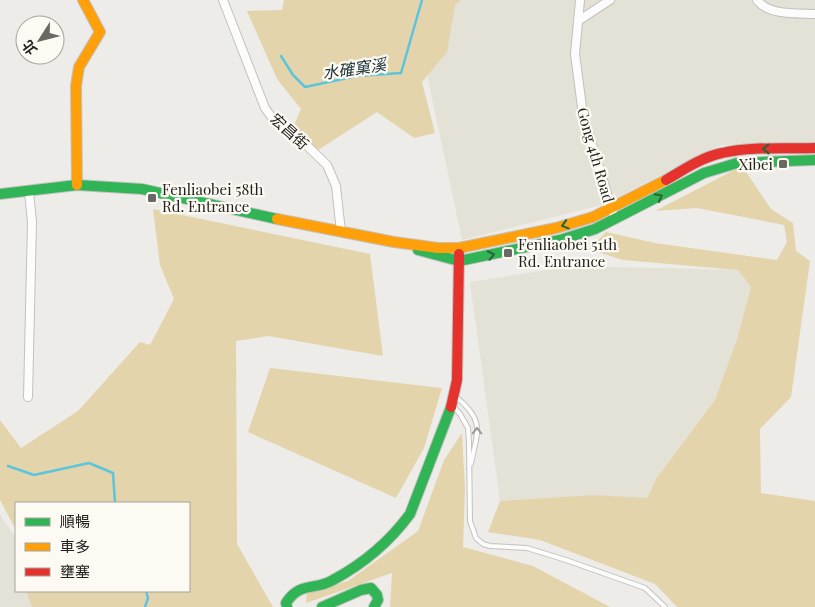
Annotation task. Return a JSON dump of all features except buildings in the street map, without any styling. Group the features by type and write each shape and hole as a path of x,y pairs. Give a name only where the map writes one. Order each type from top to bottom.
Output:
{"main road":[{"path":"77,185 76,86 79,67 100,32 84,0"},
{"path":"0,194 77,185 142,189 394,242 438,248 459,248 556,228 593,217 704,159 721,153 744,150 815,148"},
{"path":"394,242 459,261 560,240 595,229 704,173 720,167 738,162 815,160"},
{"path":"287,607 286,603 295,591 329,582 378,550 401,527 410,514 454,401 457,380 459,248"},
{"path":"322,607 361,590 371,588 377,595 378,600 374,607"}],"street":[{"name":"宏昌街","path":"223,0 265,108 276,123 301,140 327,165 336,186 341,232"},
{"name":"Gong 4th Road","path":"580,0 575,54 583,115 611,209 616,219"},
{"path":"578,21 610,0"},
{"path":"757,0 759,3 777,12 815,14"},
{"path":"28,396 32,222 29,192"}],"lane":[{"path":"454,401 473,415 478,425 477,440 469,474"},
{"path":"454,401 468,428 470,521 471,529 476,538 483,544 490,546 528,548 645,588 665,607"}],"shaded area":[{"path":"284,0 461,0 455,5 447,52 422,82 435,133 414,138 377,112 312,154 291,132 301,109 277,79 247,11 282,10"},
{"path":"440,0 815,0 815,143 721,145 602,205 462,240 421,46"},
{"path":"742,166 771,209 793,223 796,251 810,261 791,397 760,429 761,493 815,501 815,607 677,607 655,584 540,540 488,532 500,501 592,495 647,498 656,479 715,400 737,339 751,287 738,270 623,260 589,249 606,232 655,243 777,260 787,242 784,225 697,208 655,211"},
{"path":"153,209 370,254 383,356 268,336 236,341 237,544 273,607 32,607 26,592 190,592 190,502 15,502 15,528 0,500 0,420 21,448 78,411 140,342 150,345 174,299 160,265"},
{"path":"573,266 738,270 751,287 737,339 715,400 656,479 646,499 592,495 500,501 470,282"},
{"path":"270,368 442,388 424,448 396,498 248,432"},
{"path":"462,433 465,489 463,547 533,566 610,607 390,607 392,573 306,603 307,593 348,581 418,531 444,460"},
{"path":"0,515 15,537 15,592 26,592 32,607 0,607"}],"waterway":[{"name":"水確窠溪","path":"281,56 293,75 305,87 357,76 401,73 422,0"},
{"path":"8,466 34,475 89,463 113,473 115,502"},
{"path":"145,607 148,598 146,592"}],"traffic: fast":[{"path":"418,250 459,261 560,240 595,229 704,173 737,163 815,160"},
{"path":"0,194 77,185 142,189 277,219"},
{"path":"287,607 286,603 291,596 302,589 326,583 355,567 385,543 402,524 410,514 451,407"},
{"path":"322,607 361,590 371,588 377,595 378,600 374,607"}],"traffic: slow":[{"path":"77,185 76,86 79,67 100,32 83,0"},
{"path":"277,219 394,242 438,248 459,248 556,228 593,217 666,180"}],"traffic: jam":[{"path":"666,180 700,161 722,153 757,149 815,148"},
{"path":"451,407 457,380 459,254"}],"place":[{"name":"Xibei","path":"783,164"},
{"name":"Fenliaobei 58th Rd. Entrance","path":"152,198"},
{"name":"Fenliaobei 51th Rd. Entrance","path":"508,253"}]}
